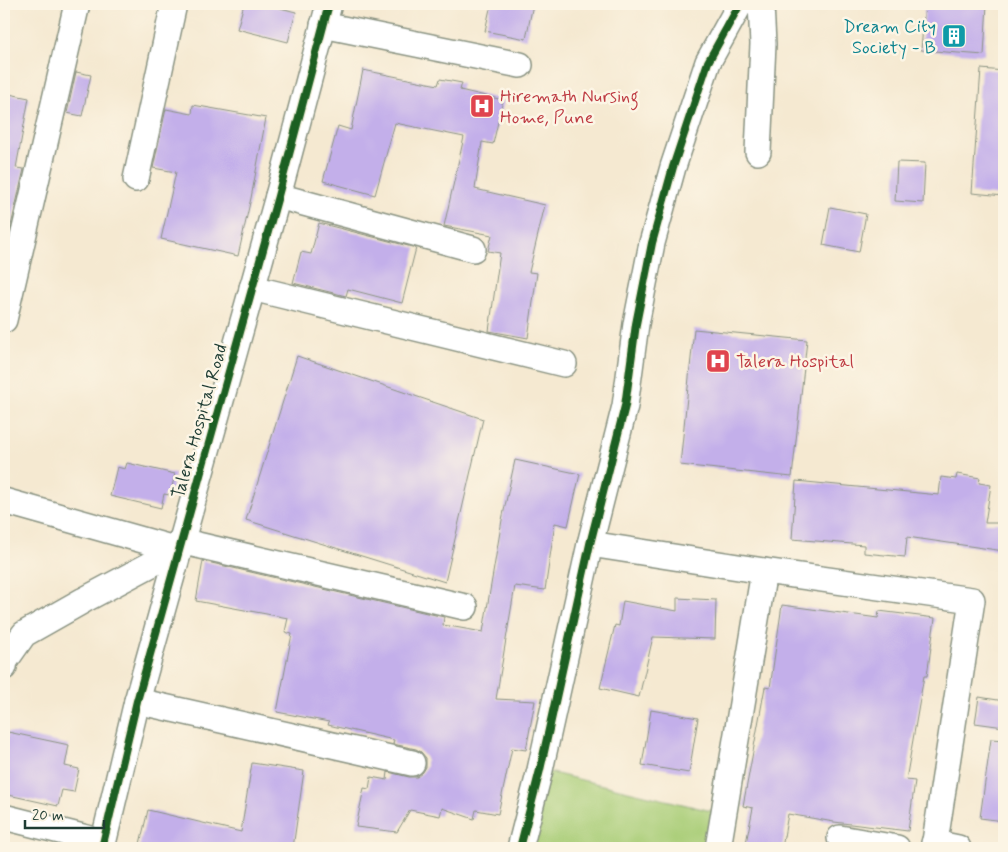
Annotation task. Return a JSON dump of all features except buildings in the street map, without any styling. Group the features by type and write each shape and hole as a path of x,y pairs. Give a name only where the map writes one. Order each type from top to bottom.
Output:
{"street":[{"path":"4,320 76,4"},
{"path":"136,179 174,4"},
{"path":"520,848 542,760 590,544 625,406 632,349 648,261 673,167 708,62 740,4"},
{"path":"758,152 763,44 761,4"},
{"path":"326,14 520,66"},
{"name":"Talera Hospital Road","path":"103,845 137,701 278,196 326,14"},
{"path":"278,196 473,249"},
{"path":"252,288 564,364"},
{"path":"4,501 179,546 465,607"},
{"path":"590,544 972,600 934,846 958,848"},
{"path":"4,667 5,661 24,634 179,546"},
{"path":"718,848 764,571"},
{"path":"137,701 412,763"},
{"path":"4,817 103,845"},
{"path":"840,838 897,848"}],"green space":[{"path":"540,770 724,814 717,848 520,848"}],"cycle path":[{"path":"102,848 137,701 278,196 329,4"},
{"path":"520,848 540,770 590,544 625,406 636,324 652,243 673,167 708,62 740,4"}],"place":[{"name":"Dream City Society - B","path":"954,36"},
{"name":"Hiremath Nursing Home, Pune","path":"482,106"},
{"name":"Talera Hospital","path":"718,361"}]}
